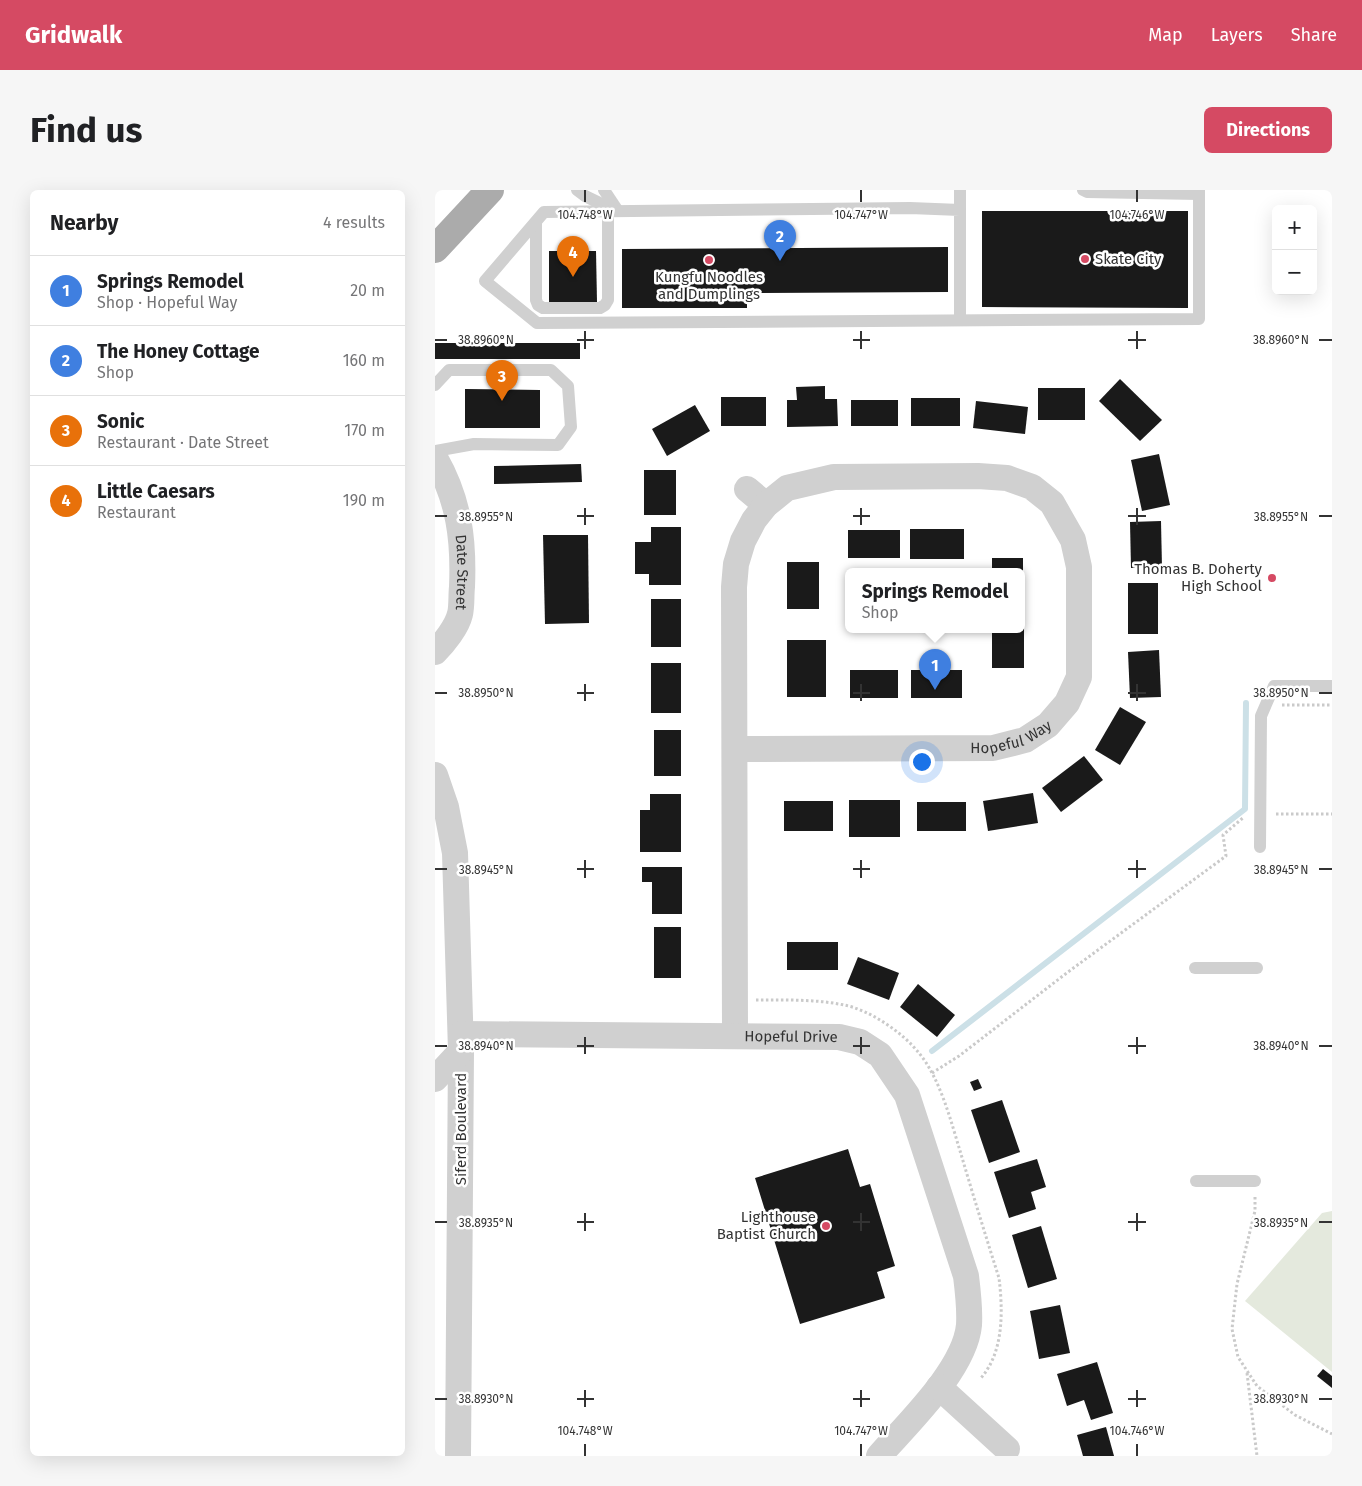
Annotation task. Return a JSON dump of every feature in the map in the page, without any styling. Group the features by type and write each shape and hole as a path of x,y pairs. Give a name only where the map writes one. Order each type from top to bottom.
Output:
{"main road":[{"path":"435,248 490,190"}],"street":[{"name":"Date Street","path":"435,458 447,478 458,517 463,555 460,614 445,642 435,652"},
{"name":"Hopeful Way","path":"735,748 993,748 1025,740 1048,724 1067,703 1079,676 1079,568 1060,495 1007,478 978,476 834,477 757,497 754,520 743,541 736,564 734,587 735,1035"},
{"name":"Siferd Boulevard","path":"435,775 446,807 455,853 461,1043 458,1456"},
{"name":"Hopeful Drive","path":"461,1043 735,1035 839,1037 860,1042 880,1055 907,1095 966,1276 969,1327 963,1350 939,1387 879,1456"},
{"path":"435,1079 461,1043"},
{"path":"939,1387 1007,1449"}],"lane":[{"path":"577,190 613,211"},
{"path":"536,222 538,305 543,308 600,308 608,300 613,211 604,190"},
{"path":"960,190 960,320"},
{"path":"960,210 909,208 544,212 485,281 537,323 1199,319 1199,192 1123,193 1083,190"},
{"path":"435,385 449,370 551,370 568,386 571,427 558,445 474,444 435,451"},
{"path":"1260,847 1261,716 1274,686 1332,686"},
{"path":"1195,968 1257,968"},
{"path":"1196,1180 1255,1181"}],"path":[{"path":"1266,705 1332,706"},
{"path":"936,1082 932,1073 959,1056 1068,972 1226,856 1223,835 1248,814 1332,814"},
{"path":"1255,1181 1255,1210 1237,1284 1232,1329 1238,1357 1257,1386 1295,1415 1332,1434"},
{"path":"1247,1370 1257,1456"}],"shaded area":[{"path":"1332,1211 1332,1372 1245,1301 1322,1213"}],"building":[{"name":"Skate City","path":"982,211 1188,211 1188,308 982,307"},
{"path":"948,247 948,292 747,293 747,308 622,308 622,249"},
{"path":"549,251 596,251 597,302 549,302"},
{"path":"435,343 580,343 580,359 435,359"},
{"path":"1120,379 1162,420 1140,441 1099,401"},
{"path":"825,386 825,399 837,399 838,426 787,427 787,400 797,400 796,387"},
{"path":"1038,388 1085,388 1085,420 1038,420"},
{"path":"465,389 540,390 540,428 465,428"},
{"path":"721,397 766,397 766,426 721,426"},
{"path":"911,398 960,398 960,426 911,426"},
{"path":"851,400 898,400 898,426 851,426"},
{"path":"976,401 1028,407 1025,434 973,428"},
{"path":"695,405 710,431 667,456 652,429"},
{"path":"1159,454 1170,505 1142,511 1131,460"},
{"path":"581,464 582,482 494,484 494,466"},
{"path":"644,470 676,470 676,515 644,515"},
{"path":"1161,521 1162,568 1131,568 1130,522"},
{"path":"651,527 681,527 681,585 649,585 649,574 635,574 635,542 651,542"},
{"path":"910,529 964,529 964,559 910,559"},
{"path":"848,530 900,530 900,558 848,558"},
{"path":"543,535 588,535 589,623 545,624"},
{"path":"992,558 1023,558 1023,568 992,568"},
{"path":"787,562 819,562 819,609 787,609"},
{"path":"1128,583 1158,583 1158,634 1128,634"},
{"path":"651,599 681,599 681,647 651,647"},
{"path":"992,633 1024,633 1024,668 992,668"},
{"path":"787,640 826,640 826,697 787,697"},
{"path":"1159,650 1161,697 1130,698 1128,652"},
{"path":"651,663 681,663 681,713 651,713"},
{"path":"850,670 898,670 898,698 850,698"},
{"path":"911,670 962,670 962,698 911,698"},
{"path":"1120,707 1146,722 1120,765 1095,750"},
{"path":"654,730 681,730 681,776 654,776"},
{"path":"1084,756 1103,780 1061,812 1042,788"},
{"path":"1033,793 1038,823 988,831 983,801"},
{"path":"650,794 681,794 681,852 640,852 640,810 650,810"},
{"path":"849,800 900,800 900,837 849,837"},
{"path":"784,801 833,801 833,831 784,831"},
{"path":"917,802 966,802 966,831 917,831"},
{"path":"642,867 682,867 682,914 652,914 652,882 642,882"},
{"path":"654,927 681,927 681,978 654,978"},
{"path":"787,942 838,942 838,970 787,970"},
{"path":"858,957 899,973 889,1000 847,984"},
{"path":"918,984 955,1015 937,1037 900,1007"},
{"path":"978,1079 982,1088 974,1091 970,1082"},
{"path":"1002,1100 1020,1152 989,1163 971,1110"},
{"name":"Lighthouse Baptist Church","path":"848,1149 860,1187 870,1184 895,1266 877,1272 885,1298 800,1324 755,1178"},
{"path":"1037,1159 1046,1187 1031,1192 1036,1209 1009,1218 994,1172"},
{"path":"1041,1226 1057,1279 1028,1288 1012,1235"},
{"path":"1060,1305 1070,1353 1039,1359 1030,1311"},
{"path":"1097,1362 1113,1413 1091,1420 1084,1400 1067,1406 1057,1374"},
{"path":"1323,1369 1332,1376 1332,1388 1317,1376"},
{"path":"1106,1427 1114,1456 1083,1456 1077,1435"}],"waterway":[{"path":"932,1051 1245,809 1246,703"}],"place":[{"name":"Skate City","path":"1085,259"},
{"name":"Kungfu Noodles and Dumplings","path":"709,260"},
{"name":"The Honey Cottage","path":"780,261"},
{"name":"Little Caesars","path":"573,277"},
{"name":"Sonic","path":"502,401"},
{"name":"Thomas B. Doherty High School","path":"1272,578"},
{"name":"Springs Remodel","path":"935,690"},
{"name":"Lighthouse Baptist Church","path":"826,1226"}]}
